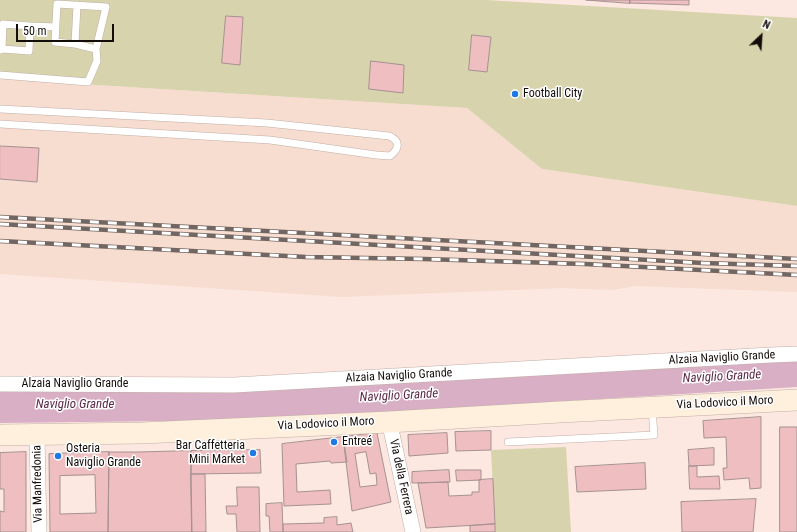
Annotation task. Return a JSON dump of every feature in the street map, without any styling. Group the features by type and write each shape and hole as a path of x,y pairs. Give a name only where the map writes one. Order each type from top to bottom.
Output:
{"street":[{"name":"Alzaia Naviglio Grande","path":"0,384 234,385 797,354"},
{"name":"Via Lodovico il Moro","path":"0,436 142,433 389,422 797,400"},
{"name":"Via della Ferrera","path":"389,422 412,532"},
{"name":"Via Manfredonia","path":"37,435 39,532"}],"lane":[{"path":"0,75 88,82 97,62 96,49 106,7 57,4 55,42 75,44 96,49"},
{"path":"75,44 77,5"},
{"path":"30,26 29,51 1,50 3,24 55,27"},
{"path":"0,109 266,123 389,136 395,138 398,142 398,148 390,156 270,140 0,124"},
{"path":"508,442 654,435 652,407"}],"shaded area":[{"name":"Football City","path":"0,0 486,0 797,18 797,206 542,169 467,108 0,79"},
{"path":"0,79 467,108 542,169 797,206 797,292 636,286 613,290 563,288 342,297 0,274"},
{"path":"566,447 571,532 495,532 491,450"}],"water":[{"name":"Naviglio Grande","path":"797,360 797,387 257,420 0,423 0,392 233,391"}],"building":[{"path":"586,0 630,0 630,3"},
{"path":"630,0 689,0 689,5 630,3"},
{"path":"226,16 243,17 240,65 222,63"},
{"path":"472,35 491,37 487,72 469,70"},
{"path":"371,61 404,65 403,93 369,89"},
{"path":"0,146 39,148 37,182 0,179"},
{"path":"761,417 761,488 750,489 749,478 724,480 723,468 727,468 726,437 704,438 703,421"},
{"path":"780,427 797,427 797,532 780,532"},
{"path":"491,431 491,450 456,451 455,432"},
{"path":"377,433 391,502 352,511 343,437","holes":["366,452 370,474 376,473 377,485 360,487 355,454"]},
{"path":"447,433 448,453 409,456 408,435"},
{"path":"343,437 347,462 331,463 330,461 296,464 297,492 330,490 331,504 284,506 282,444"},
{"path":"714,448 714,465 689,466 688,450"},
{"path":"260,450 261,473 191,474 191,451"},
{"path":"191,451 192,532 108,532 109,452"},
{"path":"26,452 26,532 0,532 0,511 4,512 4,489 0,489 0,453"},
{"path":"109,452 108,532 50,532 49,454","holes":["95,475 96,513 60,514 60,476"]},
{"path":"645,463 646,489 577,492 575,467"},
{"path":"689,466 697,466 697,477 719,476 720,489 690,489"},
{"path":"449,470 450,482 412,483 412,472"},
{"path":"456,470 481,470 481,480 457,481"},
{"path":"191,474 205,474 206,532 192,532"},
{"path":"493,479 495,524 426,528 418,483 448,482 449,496 472,495 472,492 479,492 479,480"},
{"path":"237,487 259,487 260,532 237,532 236,514 227,514 226,506 237,506"},
{"path":"756,499 753,532 682,532 681,502"},
{"path":"282,503 283,532 270,532 269,516 266,516 266,504"},
{"path":"337,517 337,525 351,523 353,532 283,532 283,524 324,523 324,518"},
{"path":"495,524 495,532 470,532 470,526"}],"railway":[{"path":"0,217 797,259"},
{"path":"0,224 703,263 797,266"},
{"path":"0,241 306,257 585,264 797,275"}],"place":[{"name":"Football City","path":"515,94"},
{"name":"Entreé","path":"334,442"},
{"name":"Bar Caffetteria Mini Market","path":"253,453"},
{"name":"Osteria Naviglio Grande","path":"58,456"}]}
